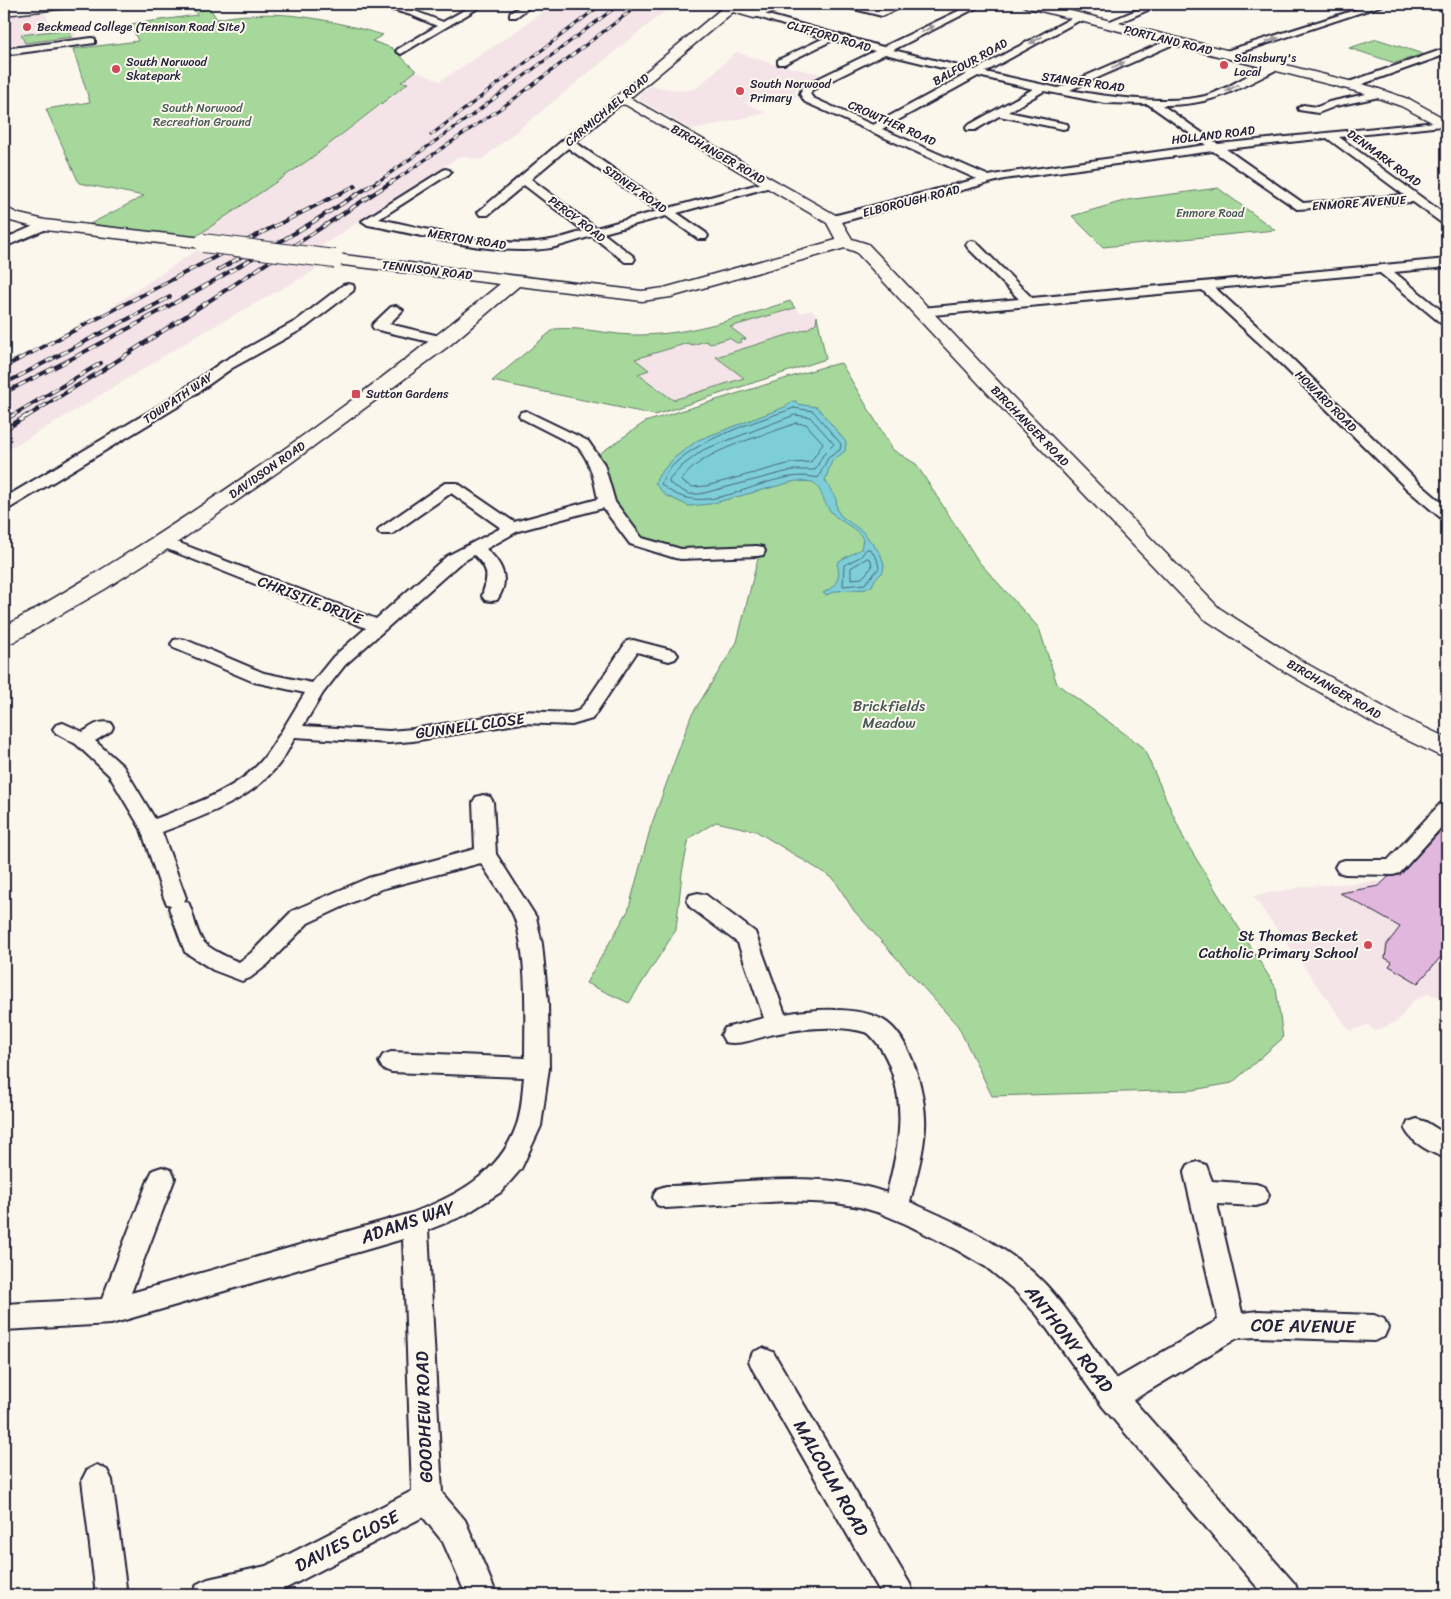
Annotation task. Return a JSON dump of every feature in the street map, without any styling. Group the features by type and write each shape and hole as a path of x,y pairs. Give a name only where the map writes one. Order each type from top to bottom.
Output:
{"street":[{"path":"4,11 68,4"},
{"path":"383,4 406,9 443,26"},
{"path":"401,51 481,4"},
{"path":"513,15 530,4"},
{"name":"CLIFFORD ROAD","path":"716,4 884,51"},
{"path":"754,14 784,4"},
{"path":"845,4 882,13 905,4"},
{"name":"CROWTHER ROAD","path":"980,4 808,88 805,94 810,100 988,180"},
{"name":"PORTLAND ROAD","path":"1029,4 1350,85 1380,94 1445,121"},
{"path":"1108,24 1158,4"},
{"path":"1346,4 1366,9"},
{"path":"1226,54 1382,4"},
{"name":"CARMICHAEL ROAD","path":"484,212 730,8"},
{"name":"BALFOUR ROAD","path":"873,129 1079,17"},
{"path":"781,62 833,37"},
{"path":"4,52 92,41"},
{"path":"1058,92 1172,41"},
{"name":"STANGER ROAD","path":"884,51 1041,89 1105,100 1151,102 1190,101 1211,98 1275,67"},
{"path":"1350,85 1447,51"},
{"path":"1430,56 1447,61"},
{"path":"971,128 1041,89"},
{"path":"1303,108 1318,110 1333,104 1380,94"},
{"name":"BIRCHANGER ROAD","path":"619,100 630,102 834,220"},
{"path":"1151,102 1216,148"},
{"path":"998,113 1063,126"},
{"name":"HOLLAND ROAD","path":"988,180 1030,172 1445,121"},
{"name":"DENMARK ROAD","path":"1329,135 1447,221"},
{"name":"SIDNEY ROAD","path":"567,142 702,236"},
{"name":"ENMORE AVENUE","path":"1216,148 1302,207 1416,198"},
{"name":"MERTON ROAD","path":"445,172 368,221 487,244 515,246 550,244 770,184"},
{"name":"PERCY ROAD","path":"524,179 629,259"},
{"name":"ELBOROUGH ROAD","path":"834,220 988,180"},
{"name":"TENNISON ROAD","path":"4,212 13,217 46,225 335,258 627,296 652,295 846,242"},
{"path":"834,220 846,242"},
{"path":"4,243 46,225"},
{"name":"BIRCHANGER ROAD","path":"846,242 862,248 1211,613 1291,665 1387,720 1447,749"},
{"path":"972,244 1030,302"},
{"path":"922,312 1447,263"},
{"path":"1383,269 1447,322"},
{"name":"DAVIDSON ROAD","path":"4,637 97,584 163,542 299,448 444,341 515,281"},
{"name":"HOWARD ROAD","path":"1204,286 1275,350 1413,486 1447,515"},
{"name":"TOWPATH WAY","path":"4,505 172,404 226,365 301,324 348,288"},
{"path":"396,310 379,326 444,341"},
{"path":"526,415 584,444 591,451 596,460 607,502 636,541 681,554 757,550"},
{"path":"386,531 451,486 512,528"},
{"name":"CHRISTIE DRIVE","path":"163,542 378,626 453,560 475,548 512,528 607,502"},
{"path":"475,548 495,568 497,578 491,596"},
{"path":"151,829 224,799 243,787 269,764 292,731 316,690 339,662 378,626"},
{"path":"180,644 253,675 316,690"},
{"name":"GUNNELL CLOSE","path":"292,731 389,737 413,735 522,717 572,719 585,715 593,706 633,645 669,655"},
{"path":"83,740 104,727"},
{"path":"63,729 83,740 116,771 151,829 193,946 222,964 242,972 259,958 300,917 375,883 486,854"},
{"name":"ADAMS WAY","path":"4,1317 111,1311 415,1224 454,1208 492,1184 512,1161 529,1126 537,1068 537,1003 531,944 525,917 486,854 483,802"},
{"path":"1345,867 1393,868 1447,809"},
{"path":"698,901 747,938 777,1023"},
{"path":"733,1035 777,1023 810,1019 857,1022 875,1027 889,1040 901,1065 913,1116 912,1133 896,1207"},
{"path":"391,1062 537,1068"},
{"path":"1417,1128 1447,1148"},
{"path":"111,1311 162,1178"},
{"name":"COE AVENUE","path":"1233,1326 1226,1304 1200,1183 1256,1195"},
{"name":"ANTHONY ROAD","path":"666,1197 701,1197 783,1189 820,1190 859,1196 896,1207 994,1256 1021,1279 1047,1306 1113,1396 1284,1595"},
{"name":"GOODHEW ROAD","path":"415,1224 427,1500 454,1531 481,1595"},
{"name":"COE AVENUE","path":"1113,1396 1233,1326 1258,1324 1374,1328"},
{"name":"MALCOLM ROAD","path":"763,1361 899,1595"},
{"path":"97,1480 112,1595"},
{"name":"DAVIES CLOSE","path":"208,1595 270,1581 427,1500"}],"shaded area":[{"path":"553,4 674,4 481,160 460,156 317,249 342,254 335,259 195,337 4,452 4,364 96,317 200,248 212,237 198,234 310,159 407,84 400,82 416,71 440,81 514,33"},
{"name":"Beckmead College (Tennison Road Site)","path":"44,9 51,28 72,26 77,38 4,47 4,14"},
{"name":"South Norwood Primary","path":"736,52 782,67 785,66 821,74 800,86 795,92 797,97 744,102 766,113 692,130 640,100 640,92 651,86 684,91 697,88"},
{"path":"790,301 800,313 812,310 815,313 826,359 655,415 492,381 554,329 626,335 671,333 707,327"},
{"name":"St Thomas Becket Catholic Primary School","path":"1447,814 1447,999 1428,994 1413,1001 1398,1021 1375,1031 1368,1025 1350,1031 1253,896 1309,886 1384,881"}],"green space":[{"name":"South Norwood Recreation Ground","path":"190,4 207,4 217,19 242,15 268,14 301,16 334,22 383,35 372,41 392,48 416,71 401,82 408,83 310,159 194,238 90,224 144,196 79,183 46,109 90,102 73,49 138,41 131,24 197,15"},
{"path":"69,29 72,37 25,43 21,35"},
{"path":"1377,39 1423,54 1395,63 1349,48"},
{"name":"Enmore Road","path":"1218,188 1275,230 1103,247 1072,216 1127,200"},
{"path":"790,301 795,308 730,327 746,339 741,340 742,342 737,343 729,338 710,344 706,341 692,345 688,343 635,359 649,370 638,374 673,400 744,378 716,357 807,329 816,323 817,316 826,359 655,415 492,381 554,329 565,328 630,335 679,332 717,324"},
{"name":"Brickfields Meadow","path":"841,363 893,450 916,464 979,562 1039,628 1057,684 1143,747 1184,839 1276,988 1283,1038 1232,1083 1193,1090 992,1096 958,1026 854,911 834,879 756,831 716,822 689,838 682,873 676,930 629,1003 586,983 628,911 651,826 691,716 737,642 758,558 757,551 682,552 630,544 599,454 645,422"}],"water":[{"path":"796,401 797,404 817,407 846,442 845,451 832,461 825,480 836,499 837,510 841,516 863,532 880,553 884,564 883,572 875,579 872,586 866,589 836,591 826,595 823,593 834,585 838,578 837,564 839,561 861,549 863,539 857,531 832,513 813,482 796,481 710,504 689,506 665,495 655,483 659,475 674,458 698,440 785,407"}],"building":[{"name":"St Thomas Becket Catholic Primary School","path":"1447,824 1447,950 1418,983 1389,966 1392,962 1385,958 1387,944 1400,927 1340,893 1379,886 1388,877 1401,874"}],"railway":[{"path":"431,135 602,4"},
{"path":"376,183 471,116 620,4"},
{"path":"391,183 510,102 640,4"},
{"path":"4,393 100,344 194,292 287,238 378,181"},
{"path":"26,417 106,368 393,181"},
{"path":"4,367 355,186"},
{"path":"218,270 253,250"},
{"path":"4,384 170,297"},
{"path":"10,417 101,363"},
{"path":"4,420 12,415"},
{"path":"4,430 28,415"}],"place":[{"name":"Beckmead College (Tennison Road Site)","path":"27,27"},
{"name":"Sainsbury's Local","path":"1224,65"},
{"name":"South Norwood Skatepark","path":"116,69"},
{"name":"South Norwood Primary","path":"740,91"},
{"name":"Sutton Gardens","path":"356,394"},
{"name":"St Thomas Becket Catholic Primary School","path":"1368,945"}]}
